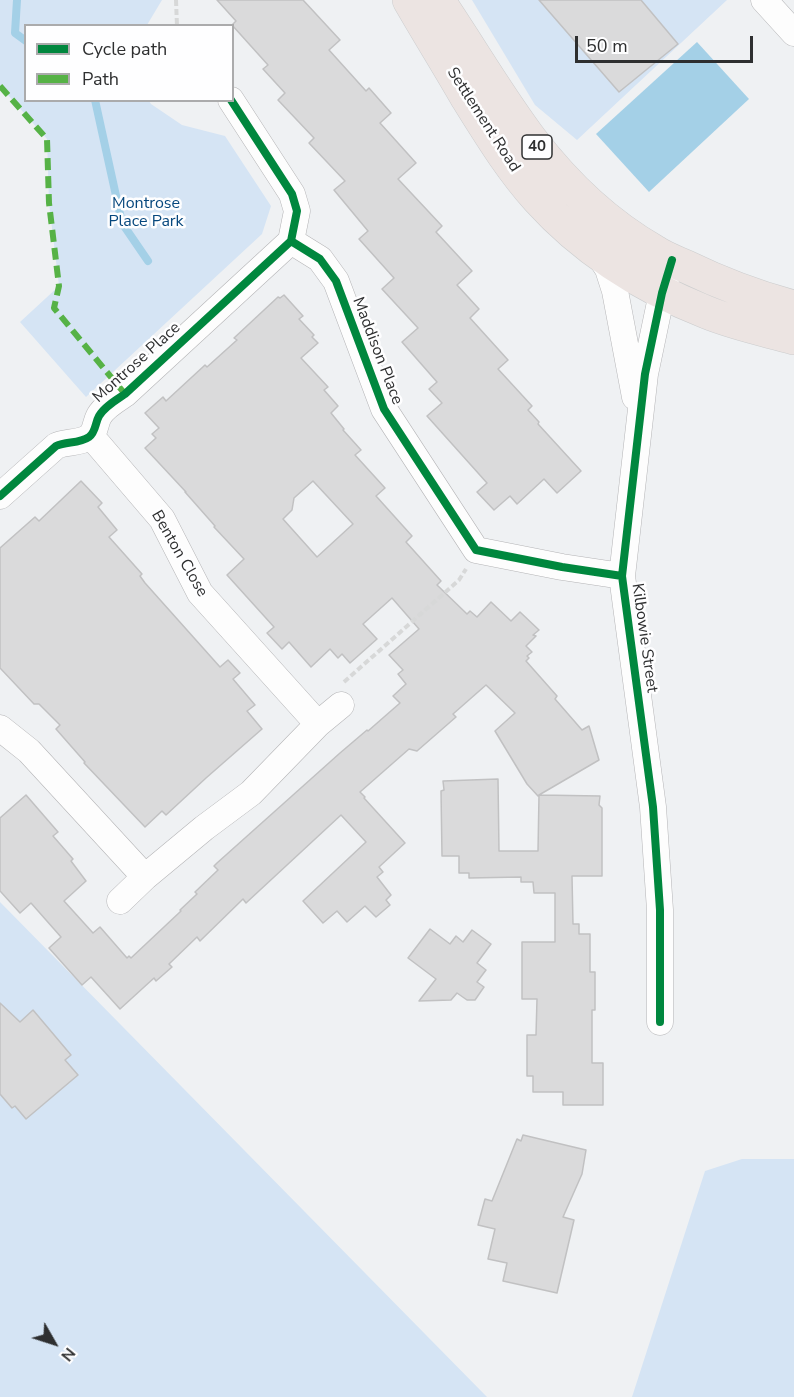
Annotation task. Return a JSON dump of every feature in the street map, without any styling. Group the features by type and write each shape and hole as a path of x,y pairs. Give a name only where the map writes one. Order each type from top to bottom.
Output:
{"main road":[{"name":"Settlement Road","path":"409,0 486,129 509,163 542,203 573,233 599,255 635,278 662,293 721,318 787,320"},
{"name":"Settlement Road","path":"438,0 523,128 545,156 596,209 640,243 729,286 787,320"}],"street":[{"path":"764,0 794,33"},
{"path":"232,102 292,194 297,211 291,241"},
{"name":"Montrose Place","path":"91,436 98,416 104,410 291,241"},
{"name":"Maddison Place","path":"291,241 320,259 336,281 384,409 476,550"},
{"path":"599,255 608,269 615,291 639,421"},
{"name":"Kilbowie Street","path":"660,1022 660,910 653,807 622,576 645,374 662,293 672,260"},
{"path":"0,496 56,446 84,440 91,436"},
{"name":"Benton Close","path":"91,436 162,519 200,593 318,724"},
{"path":"476,550 622,576"},
{"path":"120,901 204,828 251,793 318,724 340,696"},
{"path":"0,728 28,751 145,877"}],"path":[{"path":"177,0 177,24"},
{"path":"340,696 459,580 476,550"}],"green space":[{"name":"Montrose Place Park","path":"0,0 162,0 148,24 24,24 24,102 150,102 182,125 225,136 271,206 262,234 86,397 20,322 59,286 49,203 47,139 0,86"},
{"path":"472,0 727,0 577,140 535,105"},
{"path":"0,902 487,1397 0,1397"},
{"path":"742,1159 794,1159 794,1397 632,1397 705,1171"}],"water":[{"path":"697,42 749,99 649,192 596,134"}],"building":[{"path":"217,0 303,0 340,40 329,50 366,91 369,88 391,113 380,123 416,163 398,179 442,226 436,232 472,271 457,285 479,309 470,318 508,360 498,369 532,406 528,410 539,422 538,424 581,471 557,493 544,479 517,504 510,496 494,510 477,492 487,483 427,416 442,403 429,389 437,382 402,342 418,328 382,289 394,278 359,239 368,231 334,190 345,181 309,143 314,138 278,100 285,93 263,69 268,65 234,27 233,24 236,21"},
{"path":"539,0 641,0 678,44 619,92"},
{"path":"284,295 303,316 299,319 314,335 312,337 318,343 301,358 328,387 324,390 338,406 331,413 361,450 355,455 385,488 376,496 412,536 406,542 441,581 437,585 467,614 470,611 477,617 491,602 511,621 520,612 539,630 526,646 532,652 527,656 529,658 526,661 557,696 555,699 582,730 589,726 599,760 538,796 527,784 495,731 515,713 486,685 453,714 456,717 417,751 409,749 360,792 405,843 379,867 383,872 377,877 391,895 386,900 390,905 376,917 365,906 347,922 337,911 323,923 303,901 366,842 341,815 246,903 243,899 200,941 197,937 169,964 172,967 156,981 154,978 120,1009 91,977 82,985 49,948 61,937 31,903 20,913 0,891 0,818 26,795 58,832 53,836 73,859 71,861 86,881 64,901 93,933 100,927 127,958 129,956 131,958 197,894 195,892 218,870 214,866 217,863 340,753 400,703 393,696 406,684 398,674 403,670 389,655 419,629 392,598 363,624 377,639 350,663 342,654 338,658 330,649 311,667 289,642 282,649 267,633 274,627 227,575 244,559 145,448 156,438 152,434 159,428 145,413 163,397 166,401 205,365 207,367 237,340 234,338 278,297","holes":["313,481 353,524 317,557 283,519 292,510 294,498"]},
{"path":"81,481 102,503 98,507 117,530 109,537 142,574 140,576 145,583 220,667 228,660 240,673 233,679 255,705 247,711 262,729 166,815 162,811 145,827 84,763 56,729 60,725 39,704 34,704 0,668 0,548 35,517 39,521"},
{"path":"498,779 499,851 538,851 539,795 600,796 602,876 572,876 573,924 579,924 579,934 590,934 590,972 595,972 592,1063 603,1063 603,1105 563,1105 563,1092 533,1092 533,1076 527,1076 527,1035 536,1035 537,999 522,999 522,942 555,942 555,893 534,893 533,882 521,882 521,877 469,878 469,873 459,873 459,856 442,856 441,791 444,790 443,781"},
{"path":"430,929 450,944 456,936 463,942 472,930 491,944 477,963 486,970 477,982 484,987 475,1000 467,1000 457,993 451,1000 419,1001 436,979 408,958"},
{"path":"0,1003 20,1022 33,1010 71,1055 65,1060 78,1075 26,1119 0,1094"},
{"path":"523,1135 586,1150 582,1174 563,1217 574,1220 557,1293 503,1281 507,1263 488,1259 495,1229 478,1225 485,1199 492,1201 517,1139 521,1141"}],"waterway":[{"path":"17,0 15,33 24,40"},
{"path":"95,102 122,223 148,261"}],"marked path":[{"path":"0,86 47,139 49,203 59,286 54,308 125,394"}],"cycle path":[{"path":"232,102 292,194 297,211 291,241 320,259 336,281 384,409 476,550 622,576"},
{"path":"0,496 56,446 89,437 101,413 110,404 125,394 291,241"},
{"path":"660,1022 660,910 653,807 622,576 645,374 662,293 672,260"}]}
